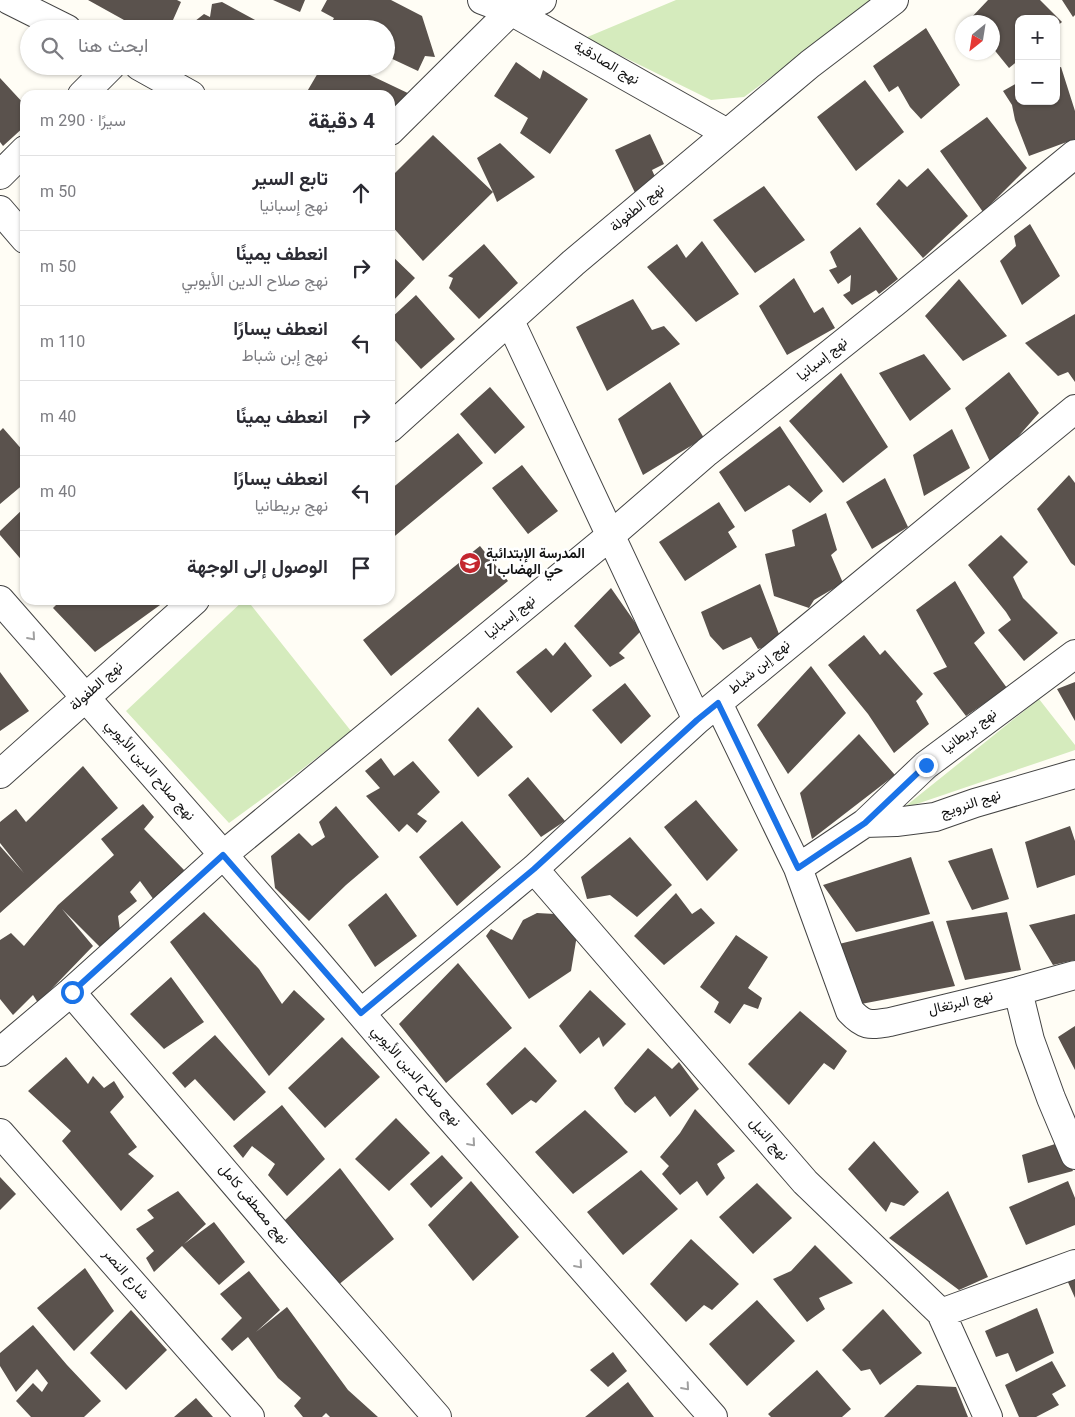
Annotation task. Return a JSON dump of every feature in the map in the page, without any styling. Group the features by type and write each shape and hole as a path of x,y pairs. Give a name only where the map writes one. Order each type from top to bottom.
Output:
{"street":[{"path":"9,0 49,20"},
{"name":"نهج الصادقية","path":"482,0 511,10 727,133"},
{"path":"395,126 511,10 542,0"},
{"name":"نهج الطفولة","path":"395,424 573,263 810,64 894,0"},
{"path":"87,90 102,75"},
{"path":"155,75 181,90"},
{"name":"نهج إسبانيا","path":"0,1052 72,992 223,855 610,536 707,452 895,302 1075,154"},
{"path":"0,175 20,155"},
{"path":"0,210 20,233"},
{"path":"510,321 610,536 707,712 798,868"},
{"name":"نهج إبن شباط","path":"361,1013 534,869 707,712 1075,408"},
{"name":"نهج صلاح الدين الأيوبي","path":"0,600 713,1417"},
{"name":"نهج الطفولة","path":"0,774 190,605"},
{"name":"نهج بريطانيا","path":"798,868 865,823 926,765 1075,654"},
{"name":"نهج النرويج","path":"865,823 906,821 935,817 975,803 1075,774"},
{"name":"نهج البرتغال","path":"798,868 850,1011 858,1020 868,1025 890,1022 1075,975"},
{"name":"نهج النيل","path":"534,869 805,1182 941,1313 988,1417"},
{"path":"1018,991 1030,1040 1051,1098 1075,1154"},
{"name":"نهج مصطفى كامل","path":"72,992 288,1246 437,1417"},
{"name":"شارع النصر","path":"0,1133 250,1417"},
{"path":"941,1313 1075,1264"}],"green space":[{"path":"676,0 875,1 744,97 711,100 585,38"},
{"path":"239,605 251,605 351,731 229,823 126,711"},
{"path":"1039,699 1075,745 1075,750 902,809"}],"building":[{"path":"88,0 177,0 181,2 173,20 124,20"},
{"path":"273,0 305,0 300,12"},
{"path":"327,0 391,0 422,16 435,57 425,56 418,71 395,60 395,20 333,20 334,18 321,11"},
{"path":"988,0 1040,0 1055,15 1015,15 1015,63 1009,68 1000,57 1000,15 974,15"},
{"path":"1062,0 1075,0 1075,15 1073,17"},
{"path":"222,2 255,20 196,20 204,14 210,17 212,4"},
{"path":"926,28 960,85 921,119 910,107 898,86 889,92 873,66"},
{"path":"516,62 540,79 543,70 588,99 550,154 520,133 528,118 494,96"},
{"path":"1060,67 1075,111 1075,139 1029,156 1015,120 1012,105 1003,91 1015,84 1015,105 1060,105"},
{"path":"317,75 370,75 414,96 395,110 395,90 308,90"},
{"path":"0,78 20,100 20,131 3,146 0,142"},
{"path":"865,80 904,132 856,171 817,117"},
{"path":"987,117 1027,168 983,212 940,151"},
{"path":"650,134 664,164 652,170 656,179 637,197 615,150"},
{"path":"433,135 493,192 423,261 395,230 395,173"},
{"path":"500,143 535,177 497,202 477,158"},
{"path":"928,168 968,216 923,258 876,204 899,179 907,187"},
{"path":"764,186 805,240 755,273 713,220"},
{"path":"1030,224 1060,276 1022,305 1000,261 1016,246 1014,236"},
{"path":"860,227 898,279 879,294 876,290 852,305 843,295 850,291 851,275 838,284 829,270 837,267 830,252"},
{"path":"702,241 739,294 696,322 647,267 677,244 686,258"},
{"path":"484,244 518,283 479,319 449,288 453,278 448,276"},
{"path":"395,259 415,278 395,299"},
{"path":"794,278 814,313 823,307 835,328 787,355 759,306"},
{"path":"959,279 1007,336 963,361 925,316"},
{"path":"416,295 455,339 421,369 395,340 395,314"},
{"path":"633,299 652,330 664,326 680,344 607,391 576,327"},
{"path":"1075,314 1075,382 1068,372 1058,376 1025,343"},
{"path":"924,354 951,389 910,421 879,373"},
{"path":"1009,372 1039,413 992,466 965,408"},
{"path":"841,373 888,447 843,483 789,421"},
{"path":"670,382 704,438 643,475 618,419"},
{"path":"490,387 525,427 495,454 460,414"},
{"path":"780,426 823,491 810,503 789,485 745,512 719,472"},
{"path":"3,428 20,447 20,487 0,504 0,431"},
{"path":"952,429 970,468 924,496 913,455"},
{"path":"458,433 483,463 395,536 395,486"},
{"path":"522,465 558,511 528,534 492,488"},
{"path":"1069,475 1075,483 1075,566 1071,563 1037,509"},
{"path":"885,478 908,527 872,549 846,502"},
{"path":"719,502 735,527 728,532 737,547 685,581 659,542"},
{"path":"20,512 20,558 0,535 0,531"},
{"path":"826,513 837,550 831,555 843,583 814,600 809,608 774,596 765,554 795,546 792,530"},
{"path":"1001,535 1028,562 1013,577 1023,598 1058,633 1024,661 998,630 1011,620 968,565"},
{"path":"480,546 508,581 391,676 363,640"},
{"path":"955,581 985,633 974,643 1007,688 966,716 933,673 947,667 916,610"},
{"path":"760,584 782,642 758,649 751,637 723,650 710,636 701,612"},
{"path":"611,588 641,631 619,653 625,658 610,667 574,626"},
{"path":"56,605 160,605 95,652 53,608"},
{"path":"864,635 880,655 885,650 923,694 916,701 929,724 894,753 868,714 828,665"},
{"path":"565,642 592,676 551,713 516,672 546,648 553,656"},
{"path":"811,666 846,713 788,774 757,725"},
{"path":"0,672 29,711 0,731"},
{"path":"1075,682 1075,721 1057,689"},
{"path":"625,683 651,716 621,744 592,710"},
{"path":"478,707 513,747 478,777 448,740"},
{"path":"859,734 895,775 812,839 800,793"},
{"path":"381,758 394,776 413,761 440,792 417,814 427,821 417,833 407,824 399,832 366,796 380,788 365,771"},
{"path":"83,766 118,808 0,913 0,846 24,873 0,843 0,822 16,809 26,822"},
{"path":"528,777 565,821 541,837 508,795"},
{"path":"696,800 738,850 707,881 664,827"},
{"path":"143,804 154,817 144,829 185,871 154,900 140,881 130,892 137,901 118,916 120,930 102,949 62,909 93,946 38,1003 33,995 13,1015 0,999 0,940 11,933 24,946 58,905 114,855 101,839"},
{"path":"336,806 379,857 346,885 309,921 275,888 271,856 299,833 312,846 325,837 319,822"},
{"path":"462,821 501,867 457,906 419,857"},
{"path":"1070,826 1075,841 1075,875 1037,888 1025,842"},
{"path":"630,837 672,885 637,917 610,895 587,899 581,877"},
{"path":"992,848 1009,899 972,910 948,861"},
{"path":"911,857 930,914 856,932 823,885"},
{"path":"386,893 417,936 375,967 348,925"},
{"path":"676,893 692,914 701,908 715,923 664,965 634,936"},
{"path":"204,912 259,969 282,1004 294,990 325,1019 269,1076 170,942"},
{"path":"1007,912 1021,970 965,980 946,921"},
{"path":"537,913 555,914 577,935 571,971 529,999 486,936 491,929 512,940 523,920"},
{"path":"1075,914 1075,960 1053,965 1029,925"},
{"path":"933,921 955,986 861,1004 839,944"},
{"path":"736,935 768,957 748,988 762,998 758,1009 744,1004 730,1024 714,1012 719,1002 700,987"},
{"path":"458,963 512,1028 446,1083 399,1024"},
{"path":"171,977 204,1022 164,1049 130,1014"},
{"path":"590,990 626,1024 603,1047 599,1037 580,1054 559,1026"},
{"path":"800,1011 847,1051 834,1070 824,1063 789,1105 748,1064"},
{"path":"1075,1026 1075,1070 1058,1037"},
{"path":"215,1035 266,1092 234,1121 195,1079 185,1088 172,1073"},
{"path":"342,1037 380,1077 325,1128 288,1088"},
{"path":"525,1047 557,1081 536,1103 531,1100 512,1115 486,1084"},
{"path":"648,1048 672,1069 679,1062 699,1089 670,1117 655,1096 635,1113 625,1104 614,1088"},
{"path":"66,1057 88,1084 93,1076 104,1088 114,1081 124,1097 110,1112 137,1147 128,1154 154,1176 121,1211 62,1141 71,1131 28,1091"},
{"path":"282,1105 325,1159 287,1196 268,1175 275,1164 252,1146 243,1158 233,1146"},
{"path":"695,1109 735,1151 717,1164 725,1178 707,1196 697,1181 680,1195 662,1174 669,1166 660,1157 680,1133"},
{"path":"585,1110 628,1152 573,1194 535,1152"},
{"path":"396,1118 430,1153 389,1191 355,1159"},
{"path":"874,1141 919,1192 904,1206 891,1202 886,1212 848,1169"},
{"path":"1061,1142 1073,1171 1028,1183 1022,1155"},
{"path":"442,1155 463,1178 431,1208 410,1184"},
{"path":"340,1168 394,1239 337,1286 284,1221"},
{"path":"641,1170 678,1209 623,1255 587,1212"},
{"path":"0,1177 16,1194 0,1210"},
{"path":"471,1181 519,1237 473,1281 428,1225"},
{"path":"1068,1181 1075,1198 1075,1225 1026,1245 1009,1207"},
{"path":"757,1183 792,1218 753,1254 719,1217"},
{"path":"178,1191 206,1224 184,1244 214,1222 245,1262 219,1285 182,1246 154,1272 146,1258 154,1251 136,1229 154,1218 147,1210"},
{"path":"948,1191 988,1277 959,1290 889,1238"},
{"path":"691,1239 739,1284 712,1310 704,1305 686,1322 650,1284"},
{"path":"815,1245 853,1283 819,1298 825,1309 807,1322 773,1279 791,1271"},
{"path":"85,1268 114,1311 74,1351 37,1308"},
{"path":"249,1271 280,1310 256,1332 287,1307 348,1390 378,1417 330,1417 326,1413 322,1417 303,1417 294,1406 301,1398 278,1378 248,1337 232,1351 221,1339 242,1318 220,1294"},
{"path":"1075,1276 1075,1298 1067,1280"},
{"path":"757,1300 795,1341 747,1386 709,1344"},
{"path":"1037,1308 1054,1353 1016,1372 1008,1353 996,1357 985,1331"},
{"path":"883,1309 922,1353 880,1385 870,1369 861,1371 842,1350"},
{"path":"131,1310 167,1350 126,1390 90,1353"},
{"path":"33,1325 101,1401 84,1417 31,1417 16,1401 33,1383 42,1392 48,1383 37,1369 16,1392 0,1366 0,1353"},
{"path":"613,1352 627,1371 608,1387 590,1370"},
{"path":"1052,1361 1066,1386 1052,1394 1059,1405 1036,1417 1019,1417 1005,1385"},
{"path":"817,1370 851,1409 842,1417 771,1417 768,1414"},
{"path":"628,1382 654,1417 585,1417"},
{"path":"917,1385 956,1387 968,1417 884,1417"},
{"path":"196,1398 213,1417 174,1417"}],"place":[{"name":"المدرسة الإبتدائية حي الهضاب 1","path":"470,563"}],"route":[{"path":"72,992 223,855 361,1013 534,869 598,809 718,703 798,868 865,823 926,765"}]}
